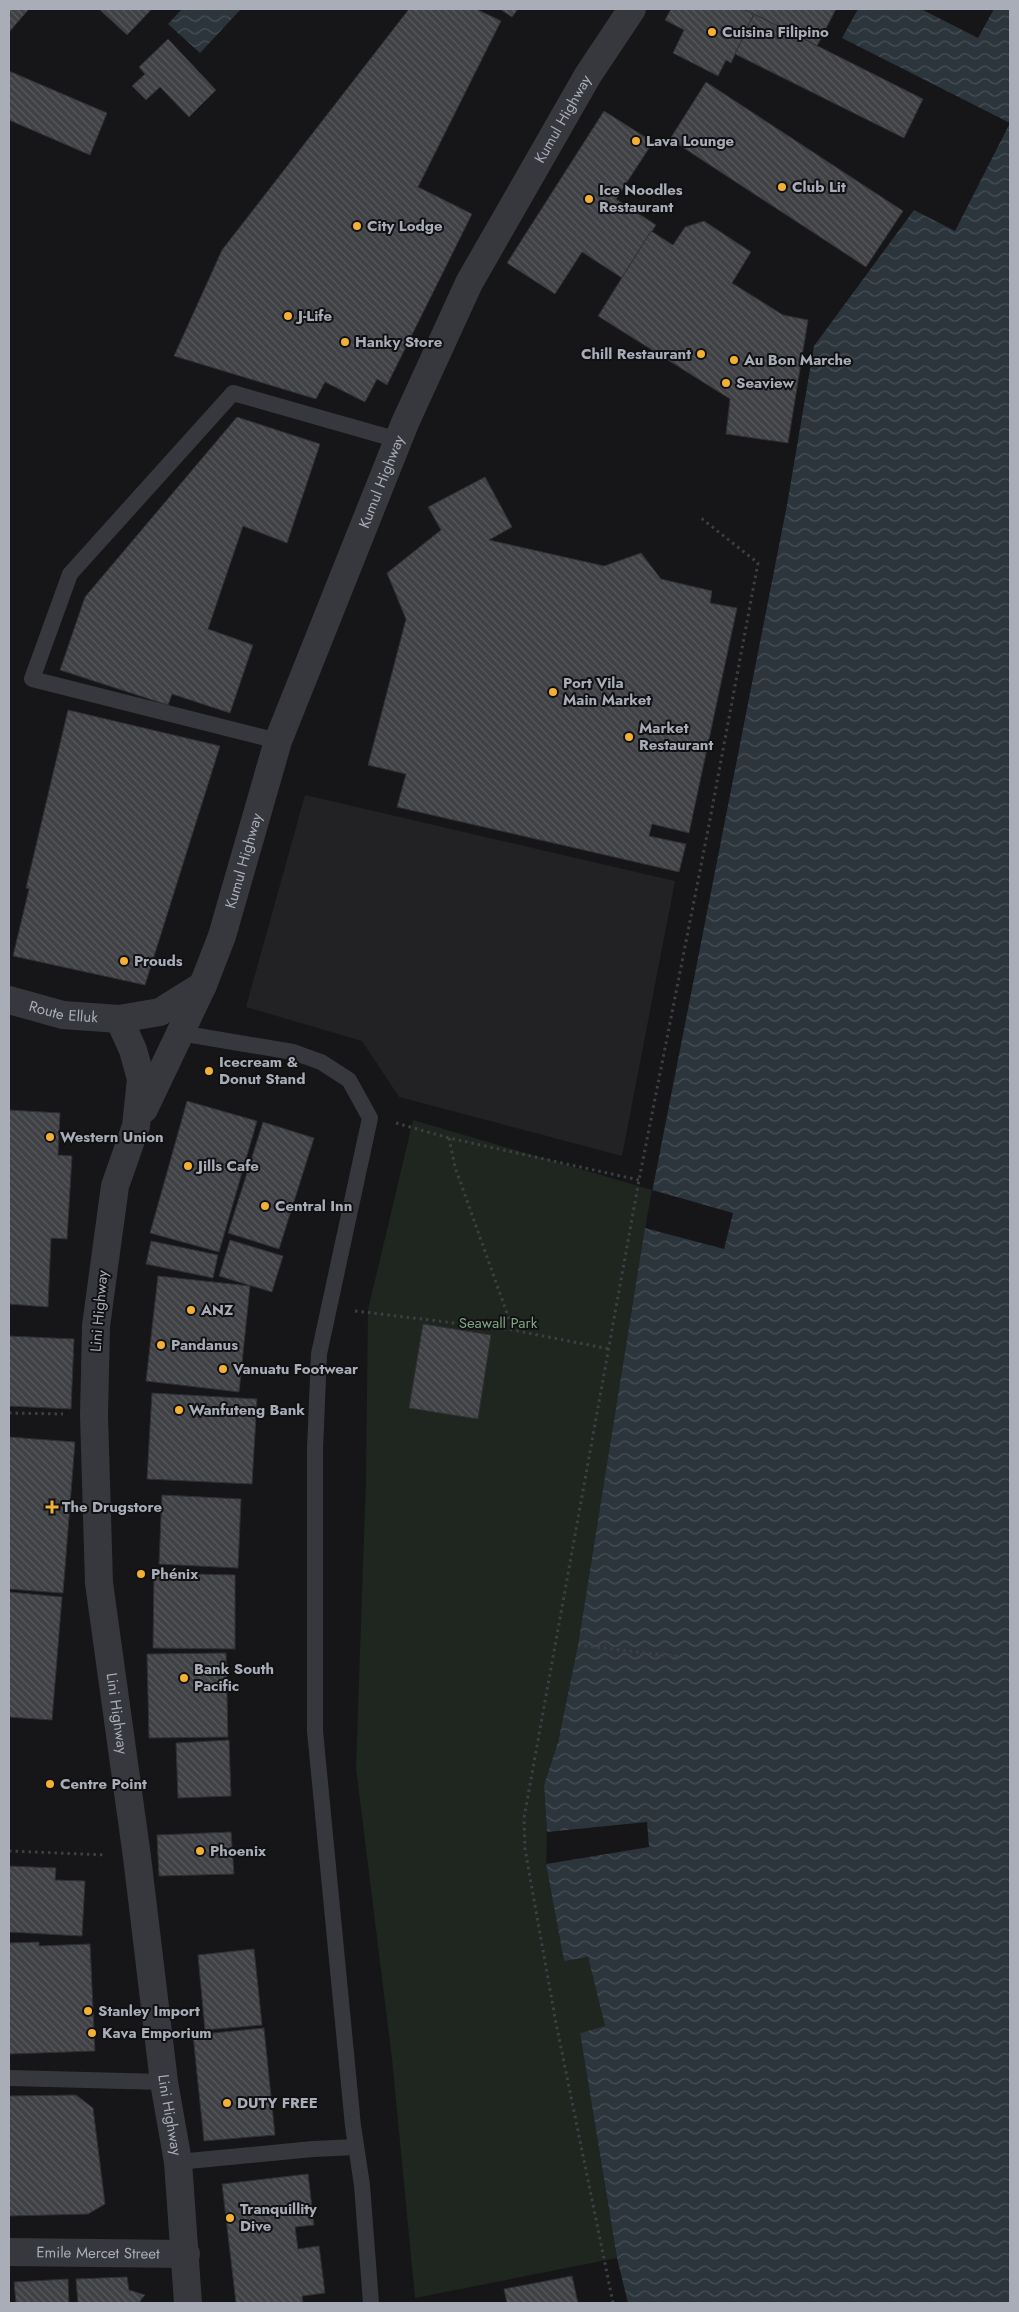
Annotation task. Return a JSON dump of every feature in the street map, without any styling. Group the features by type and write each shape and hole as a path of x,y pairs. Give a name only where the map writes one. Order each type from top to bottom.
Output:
{"street":[{"name":"Kumul Highway","path":"203,985 222,936 278,742 398,440 469,283 588,75 632,9"},
{"name":"Route Elluk","path":"9,1000 63,1015 119,1019 160,1012 203,985"},
{"name":"Lini Highway","path":"188,2303 178,2162 164,2082 137,1857 99,1583 94,1416 96,1326 114,1186 136,1126 203,985"},
{"name":"Lini Highway","path":"119,1019 133,1050 141,1079 136,1126"},
{"name":"Emile Mercet Street","path":"9,2252 186,2254"}],"lane":[{"path":"278,742 32,679 70,574 234,392 398,440"},
{"path":"180,1033 293,1052 321,1062 349,1080 369,1116 319,1354 316,1400 315,1732 353,2126 362,2185 370,2303"},
{"path":"9,2078 164,2082"},
{"path":"178,2162 313,2149 356,2148"}],"path":[{"path":"614,2303 555,2018 525,1849 524,1818 638,1180 708,830 758,563 701,518"},
{"path":"369,1116 449,1138 638,1180"},
{"path":"449,1138 455,1167 513,1330"},
{"path":"329,1308 513,1330 609,1349"},
{"path":"9,1413 94,1416"},
{"path":"578,1644 680,1657"},
{"path":"9,1851 137,1857"}],"shaded area":[{"path":"305,795 675,881 622,1156 399,1097 362,1041 246,1007"}],"green space":[{"name":"Seawall Park","path":"413,1120 652,1190 578,1645 558,1742 544,1785 547,1832 546,1864 564,1960 588,1957 605,2026 580,2033 617,2258 415,2298 392,2059 356,1768 366,1478 368,1310"}],"water":[{"path":"182,9 241,9 200,53 168,24"},
{"path":"858,9 921,9 978,38 994,9 1010,9 1010,123 842,38"},
{"path":"1010,123 1010,2303 628,2303 617,2258 580,2033 605,2026 588,1957 564,1961 546,1864 547,1832 544,1785 558,1742 578,1645 645,1228 787,505 814,346 914,210 955,231"}],"pier":[{"path":"652,1190 733,1213 724,1249 645,1228"},
{"path":"647,1822 649,1847 546,1864 547,1832"}],"building":[{"path":"9,9 29,9 10,31 9,30"},
{"path":"99,9 152,9 127,35"},
{"path":"409,9 476,9 501,21 418,187 472,214 387,385 377,379 365,402 325,382 316,399 174,356 222,250"},
{"path":"500,9 518,9 512,17"},
{"path":"671,9 743,9 754,14 731,63 726,60 718,76 673,53 684,30 665,20"},
{"path":"743,9 836,9 817,46"},
{"path":"754,14 923,99 904,138 735,54"},
{"path":"168,39 216,90 189,117 160,87 146,100 132,86 145,74 139,67"},
{"path":"9,71 107,113 90,155 9,120"},
{"path":"706,82 903,211 866,267 670,139"},
{"path":"604,111 653,142 616,199 656,225 622,278 582,252 555,294 507,263"},
{"name":"Au Bon Marche","path":"704,221 751,252 732,283 783,315 808,320 788,443 726,434 730,399 598,316 651,231 673,245 685,227"},
{"path":"237,417 320,444 287,543 243,526 208,629 253,645 230,713 172,694 168,705 60,670 85,597"},
{"name":"Port Vila Main Market","path":"485,477 512,527 489,540 604,566 641,553 661,579 712,591 710,603 737,608 689,833 652,824 649,836 686,844 679,872 397,807 406,774 368,765 406,619 387,573 441,530 428,507"},
{"path":"68,710 220,746 145,985 13,956 29,889 26,888"},
{"path":"187,1101 257,1121 219,1252 150,1233"},
{"path":"9,1110 60,1113 58,1155 72,1156 67,1239 51,1238 48,1307 9,1304"},
{"path":"263,1122 314,1138 279,1249 228,1233"},
{"path":"230,1240 283,1256 272,1292 219,1276"},
{"path":"151,1241 218,1255 213,1278 146,1264"},
{"path":"158,1276 250,1286 239,1392 146,1381"},
{"path":"423,1324 491,1335 478,1419 409,1408"},
{"path":"9,1336 74,1339 71,1409 9,1406"},
{"path":"152,1393 257,1399 252,1484 147,1479"},
{"path":"9,1437 75,1442 63,1593 9,1589"},
{"path":"162,1495 241,1499 238,1568 159,1564"},
{"path":"154,1573 235,1575 235,1649 153,1648"},
{"path":"9,1592 62,1597 52,1720 9,1717"},
{"path":"226,1653 228,1737 149,1738 147,1654"},
{"path":"229,1740 231,1796 178,1798 176,1743"},
{"path":"231,1832 234,1874 159,1876 157,1835"},
{"path":"9,1866 56,1868 55,1880 85,1881 82,1936 9,1932"},
{"path":"39,1942 39,1946 90,1944 95,2051 9,2054 9,1943"},
{"path":"254,1949 262,2025 205,2030 198,1955"},
{"path":"264,2028 275,2135 204,2141 193,2035"},
{"path":"76,2095 93,2108 105,2204 88,2214 9,2216 9,2096"},
{"path":"308,2174 314,2225 295,2227 298,2249 319,2246 325,2293 302,2296 303,2303 236,2303 222,2184"},
{"path":"572,2276 578,2303 507,2303 504,2289"},
{"path":"127,2277 129,2290 145,2295 140,2301 141,2303 78,2303 76,2279"},
{"path":"68,2279 69,2303 16,2303 14,2282"}],"place":[{"name":"Cuisina Filipino","path":"712,32"},
{"name":"Lava Lounge","path":"636,141"},
{"name":"Club Lit","path":"782,187"},
{"name":"Ice Noodles Restaurant","path":"589,199"},
{"name":"City Lodge","path":"357,226"},
{"name":"J-Life","path":"288,316"},
{"name":"Hanky Store","path":"345,342"},
{"name":"Chill Restaurant","path":"701,354"},
{"name":"Au Bon Marche","path":"734,360"},
{"name":"Seaview","path":"726,383"},
{"name":"Port Vila Main Market","path":"553,692"},
{"name":"Market Restaurant","path":"629,737"},
{"name":"Prouds","path":"124,961"},
{"name":"Icecream & Donut Stand","path":"209,1071"},
{"name":"Western Union","path":"50,1137"},
{"name":"Jills Cafe","path":"188,1166"},
{"name":"Central Inn","path":"265,1206"},
{"name":"ANZ","path":"191,1310"},
{"name":"Pandanus","path":"161,1345"},
{"name":"Vanuatu Footwear","path":"223,1369"},
{"name":"Wanfuteng Bank","path":"179,1410"},
{"name":"The Drugstore","path":"52,1507"},
{"name":"Phénix","path":"141,1574"},
{"name":"Bank South Pacific","path":"184,1678"},
{"name":"Centre Point","path":"50,1784"},
{"name":"Phoenix","path":"200,1851"},
{"name":"Stanley Import","path":"88,2011"},
{"name":"Kava Emporium","path":"92,2033"},
{"name":"DUTY FREE","path":"227,2103"},
{"name":"Tranquillity Dive","path":"230,2218"}]}
